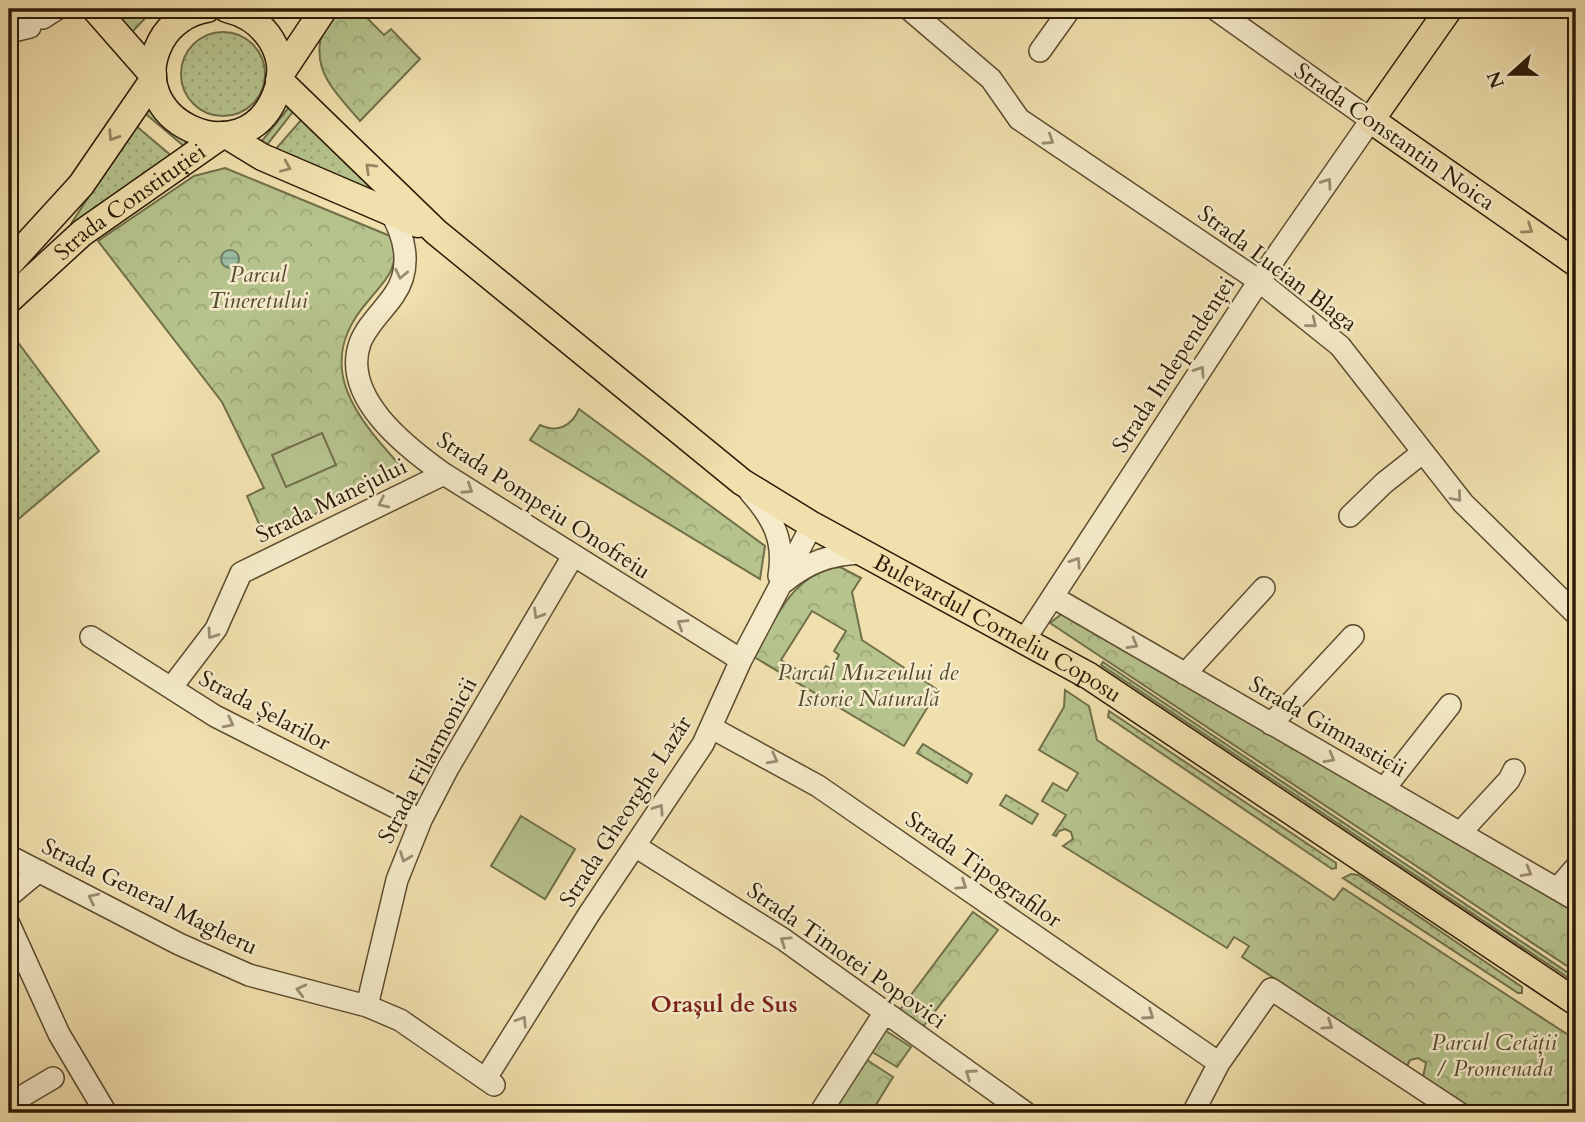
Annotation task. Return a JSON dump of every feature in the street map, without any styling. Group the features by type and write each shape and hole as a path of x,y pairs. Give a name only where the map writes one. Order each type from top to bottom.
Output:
{"main road":[{"name":"Bulevardul Corneliu Coposu","path":"95,9 153,78 159,99 177,121 202,134 224,135 262,157 436,232"},
{"path":"153,78 155,55 169,30 184,17 207,9"},
{"path":"227,9 255,21 269,36 278,54 280,78"},
{"path":"224,135 249,127 262,117 272,104 280,78 324,9"},
{"path":"1371,120 1450,9"},
{"name":"Strada Constituției","path":"9,264 81,185 153,78"},
{"name":"Bulevardul Corneliu Coposu","path":"280,78 436,232 742,482 812,526 1025,639 1102,685 1576,1002"},
{"name":"Strada Constantin Noica","path":"1371,120 1576,263"},
{"name":"Strada Constituției","path":"9,300 82,233 224,135"}],"street":[{"name":"Strada Lucian Blaga","path":"909,9 992,79 1020,119 1033,130 1259,281 1340,346 1462,503 1576,614"},
{"path":"1040,51 1070,9"},
{"name":"Strada Constantin Noica","path":"1215,9 1371,120"},
{"name":"Strada Independenței","path":"1025,639 1259,281 1371,120"},
{"name":"Strada Pompeiu Onofreiu","path":"389,210 406,243 404,265 398,290 360,344 358,378 367,399 401,438 444,474 741,660"},
{"path":"1350,516 1384,483 1422,453"},
{"name":"Strada Manejului","path":"171,688 216,629 241,573 444,474"},
{"path":"742,482 766,511 781,542 777,588"},
{"name":"Strada Gheorghe Lazăr","path":"490,1082 635,846 712,727 741,660 812,526"},
{"path":"777,588 816,561 842,553 862,553"},
{"name":"Strada Filarmonicii","path":"367,1006 397,880 421,820 448,768 573,556"},
{"path":"1185,674 1264,588"},
{"name":"Strada Gimnasticii","path":"1053,597 1576,900"},
{"path":"1271,724 1353,636"},
{"name":"Strada Șelarilor","path":"91,637 215,716 421,820"},
{"path":"1384,789 1419,740 1450,705"},
{"name":"Strada Tipografilor","path":"712,727 818,786 1219,1063"},
{"path":"1460,833 1514,770"},
{"name":"Strada Timotei Popovici","path":"635,846 783,939 1026,1113"},
{"name":"Strada General Magheru","path":"9,856 179,944 248,975 367,1006 400,1020 490,1082"},
{"path":"1557,889 1576,867"},
{"path":"9,896 39,871"},
{"path":"9,924 66,1071 106,1113"},
{"path":"1193,1113 1219,1063 1271,989 1459,1113"},
{"path":"820,1113 884,1012"},
{"path":"9,1104 66,1071"}],"green space":[{"path":"107,9 154,9 130,34"},
{"path":"331,9 358,9 384,35 391,29 420,59 360,121 328,82 323,70 320,43"},
{"path":"223,32 246,39 258,51 265,74 258,97 246,109 223,116 200,109 188,97 181,74 188,51 200,39"},
{"path":"294,101 299,104 266,146 261,142"},
{"path":"148,109 186,138 185,147 144,112"},
{"path":"309,111 380,194 273,152"},
{"path":"135,125 174,158 72,229 71,224"},
{"name":"Parcul Tineretului","path":"225,168 394,239 393,266 352,324 343,347 342,369 347,390 357,411 405,471 265,538 247,496 264,488 222,402 98,241 194,176"},
{"path":"11,333 99,451 9,527 9,335"},
{"path":"579,409 765,546 760,579 530,440 540,425 563,427"},
{"path":"322,433 336,465 286,487 272,455"},
{"name":"Parcul Muzeului de Istorie Naturală","path":"840,567 861,578 852,592 862,640 938,690 904,746 754,657 787,600 809,578","holes":["812,611 846,631 834,651 839,655 831,669 826,666 816,681 781,660"]},
{"path":"1063,613 1576,905 1576,972 1050,623"},
{"path":"1103,662 1576,978 1576,983 1101,665"},
{"name":"Parcul Cetății / Promenada","path":"1065,690 1089,706 1097,740 1334,900 1343,888 1576,1040 1576,1113 1479,1113 1423,1077 1426,1063 1418,1058 1410,1060 1407,1066 1242,957 1249,946 1234,937 1227,948 1063,846 1073,839 1071,832 1065,829 1059,831 1056,836 1053,835 1066,815 1042,801 1053,783 1067,791 1078,773 1039,750 1064,707"},
{"path":"1109,711 1336,863 1336,868 1332,869 1108,717"},
{"path":"923,744 972,774 967,783 917,753"},
{"path":"1006,795 1038,814 1032,824 1000,805"},
{"path":"521,816 575,849 545,899 491,866"},
{"path":"1351,874 1358,875 1522,987 1522,993 1518,993 1343,878"},
{"path":"973,912 998,930 922,1028 899,1011"},
{"path":"883,1029 911,1047 897,1067 869,1050"},
{"path":"864,1058 893,1077 871,1113 833,1113"}],"shaded area":[{"path":"230,250 236,253 239,259 236,265 230,268 224,265 221,259 224,253"}],"district":[{"name":"Orașul de Sus","path":"724,1004"}]}
